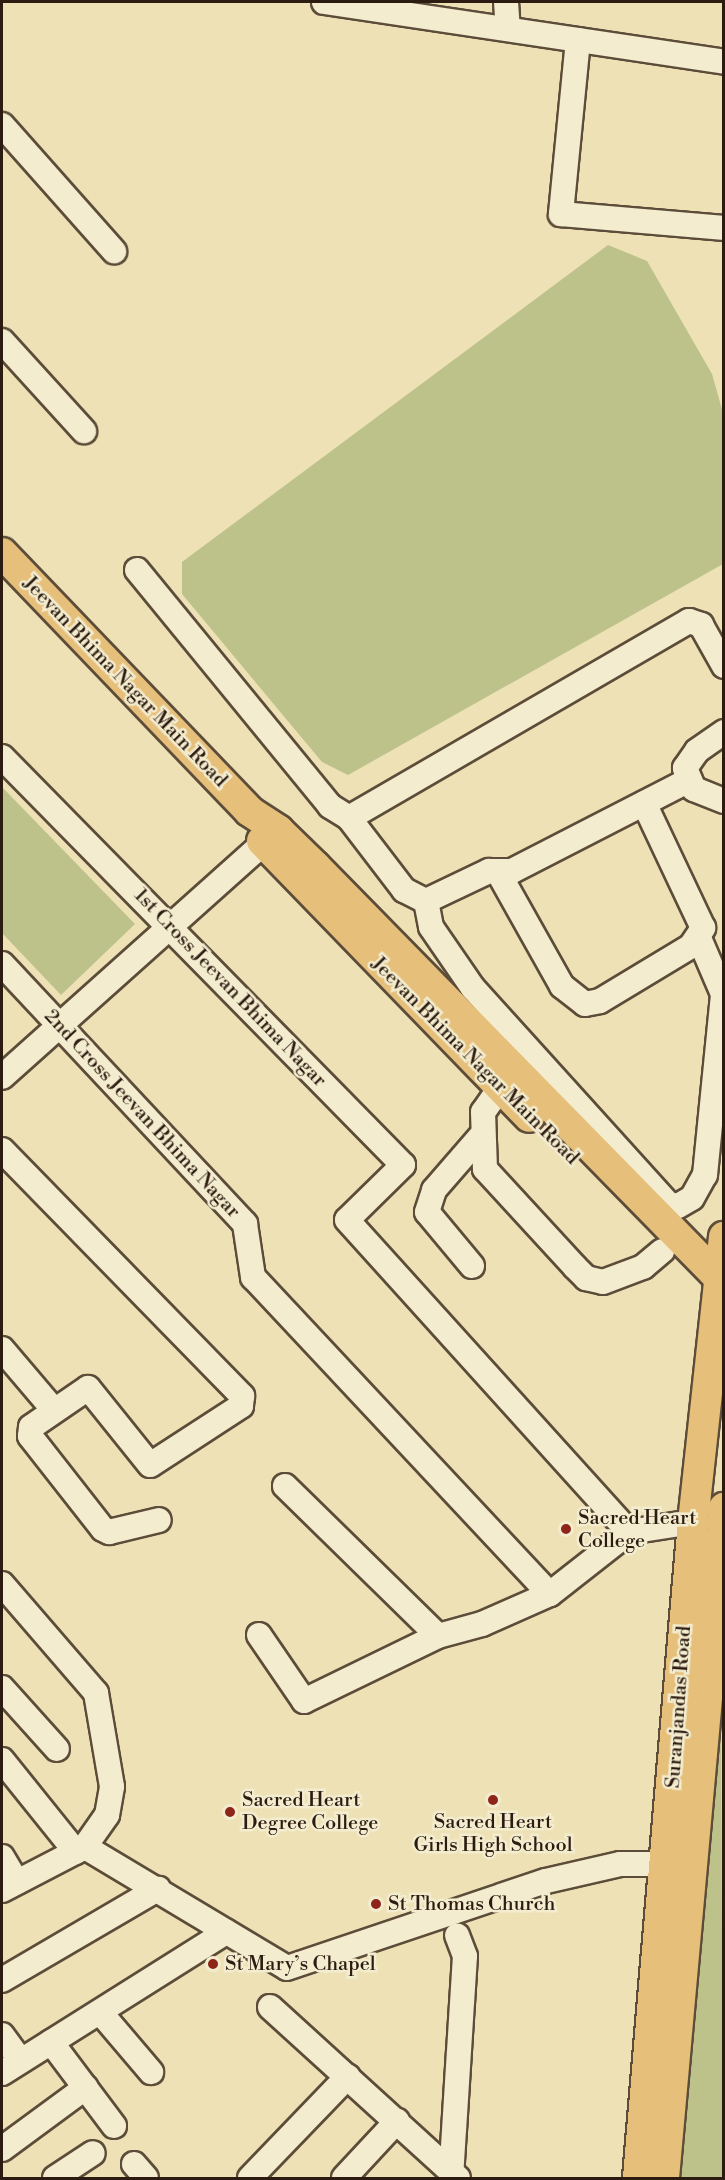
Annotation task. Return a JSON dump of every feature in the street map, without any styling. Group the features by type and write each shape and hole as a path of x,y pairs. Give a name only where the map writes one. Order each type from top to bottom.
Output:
{"main road":[{"name":"Jeevan Bhima Nagar Main Road","path":"2,554 249,811 500,1088 662,1251 720,1293"},
{"name":"Jeevan Bhima Nagar Main Road","path":"270,835 720,1293"},
{"name":"Suranjandas Road","path":"705,1660 693,1522 720,1293 723,1237"},
{"name":"Suranjandas Road","path":"638,2178 680,1864 723,1508"},
{"name":"Suranjandas Road","path":"664,2178 680,1864"}],"street":[{"path":"324,2 723,62"},
{"path":"506,2 508,30"},
{"path":"578,40 561,214 723,228"},
{"path":"2,125 114,251"},
{"path":"2,341 84,431"},
{"path":"137,570 330,806 349,818 404,890 426,901"},
{"path":"349,818 689,621 701,625 723,666"},
{"path":"687,781 692,758 723,732"},
{"name":"1st Cross Jeevan Bhima Nagar","path":"2,757 172,927 403,1165 347,1220 629,1532"},
{"path":"426,901 489,871 512,871 687,781"},
{"path":"687,781 707,798 723,801"},
{"path":"426,901 431,927 473,988 668,1204 678,1206 692,1198 705,1175 723,994 699,938 701,917 644,803"},
{"path":"2,1077 172,927 270,835"},
{"path":"498,872 558,981 585,1004 600,1000 699,938"},
{"name":"2nd Cross Jeevan Bhima Nagar","path":"2,964 245,1224 253,1277 550,1593"},
{"path":"500,1088 483,1112 480,1137 488,1176 586,1278 603,1282 643,1267 662,1251"},
{"path":"472,1266 427,1212 434,1190 480,1137"},
{"path":"2,1150 243,1401 150,1465 88,1388 31,1426 30,1436 103,1529 109,1532 159,1520"},
{"path":"2,1349 54,1410"},
{"path":"285,1486 438,1636"},
{"path":"259,1635 304,1701 438,1636 482,1624 550,1593 629,1532 693,1522"},
{"path":"2,1584 96,1693 112,1787 107,1815 81,1849 9,1886 2,1857"},
{"path":"2,1688 57,1749"},
{"path":"2,1760 81,1849 158,1889 286,1968 546,1881 620,1864 680,1864"},
{"path":"2,1980 158,1889"},
{"path":"2,2035 11,2067 100,2012 156,1971 226,1932"},
{"path":"455,2177 465,1956 457,1935"},
{"path":"270,2007 398,2121 455,2177"},
{"path":"100,2012 151,2072"},
{"path":"51,2043 114,2126"},
{"path":"249,2178 348,2076"},
{"path":"2,2149 86,2087"},
{"path":"345,2178 398,2121"},
{"path":"55,2178 93,2153"}],"green space":[{"path":"608,245 647,261 712,374 723,413 723,564 348,775 322,762 182,594 182,562"},
{"path":"2,787 135,924 61,995 2,933"},
{"path":"721,1691 723,2178 681,2178"}],"place":[{"name":"Sacred Heart College","path":"566,1529"},
{"name":"Sacred Heart Girls High School","path":"493,1800"},
{"name":"Sacred Heart Degree College","path":"230,1812"},
{"name":"St Thomas Church","path":"376,1904"},
{"name":"St Mary’s Chapel","path":"213,1964"}]}
